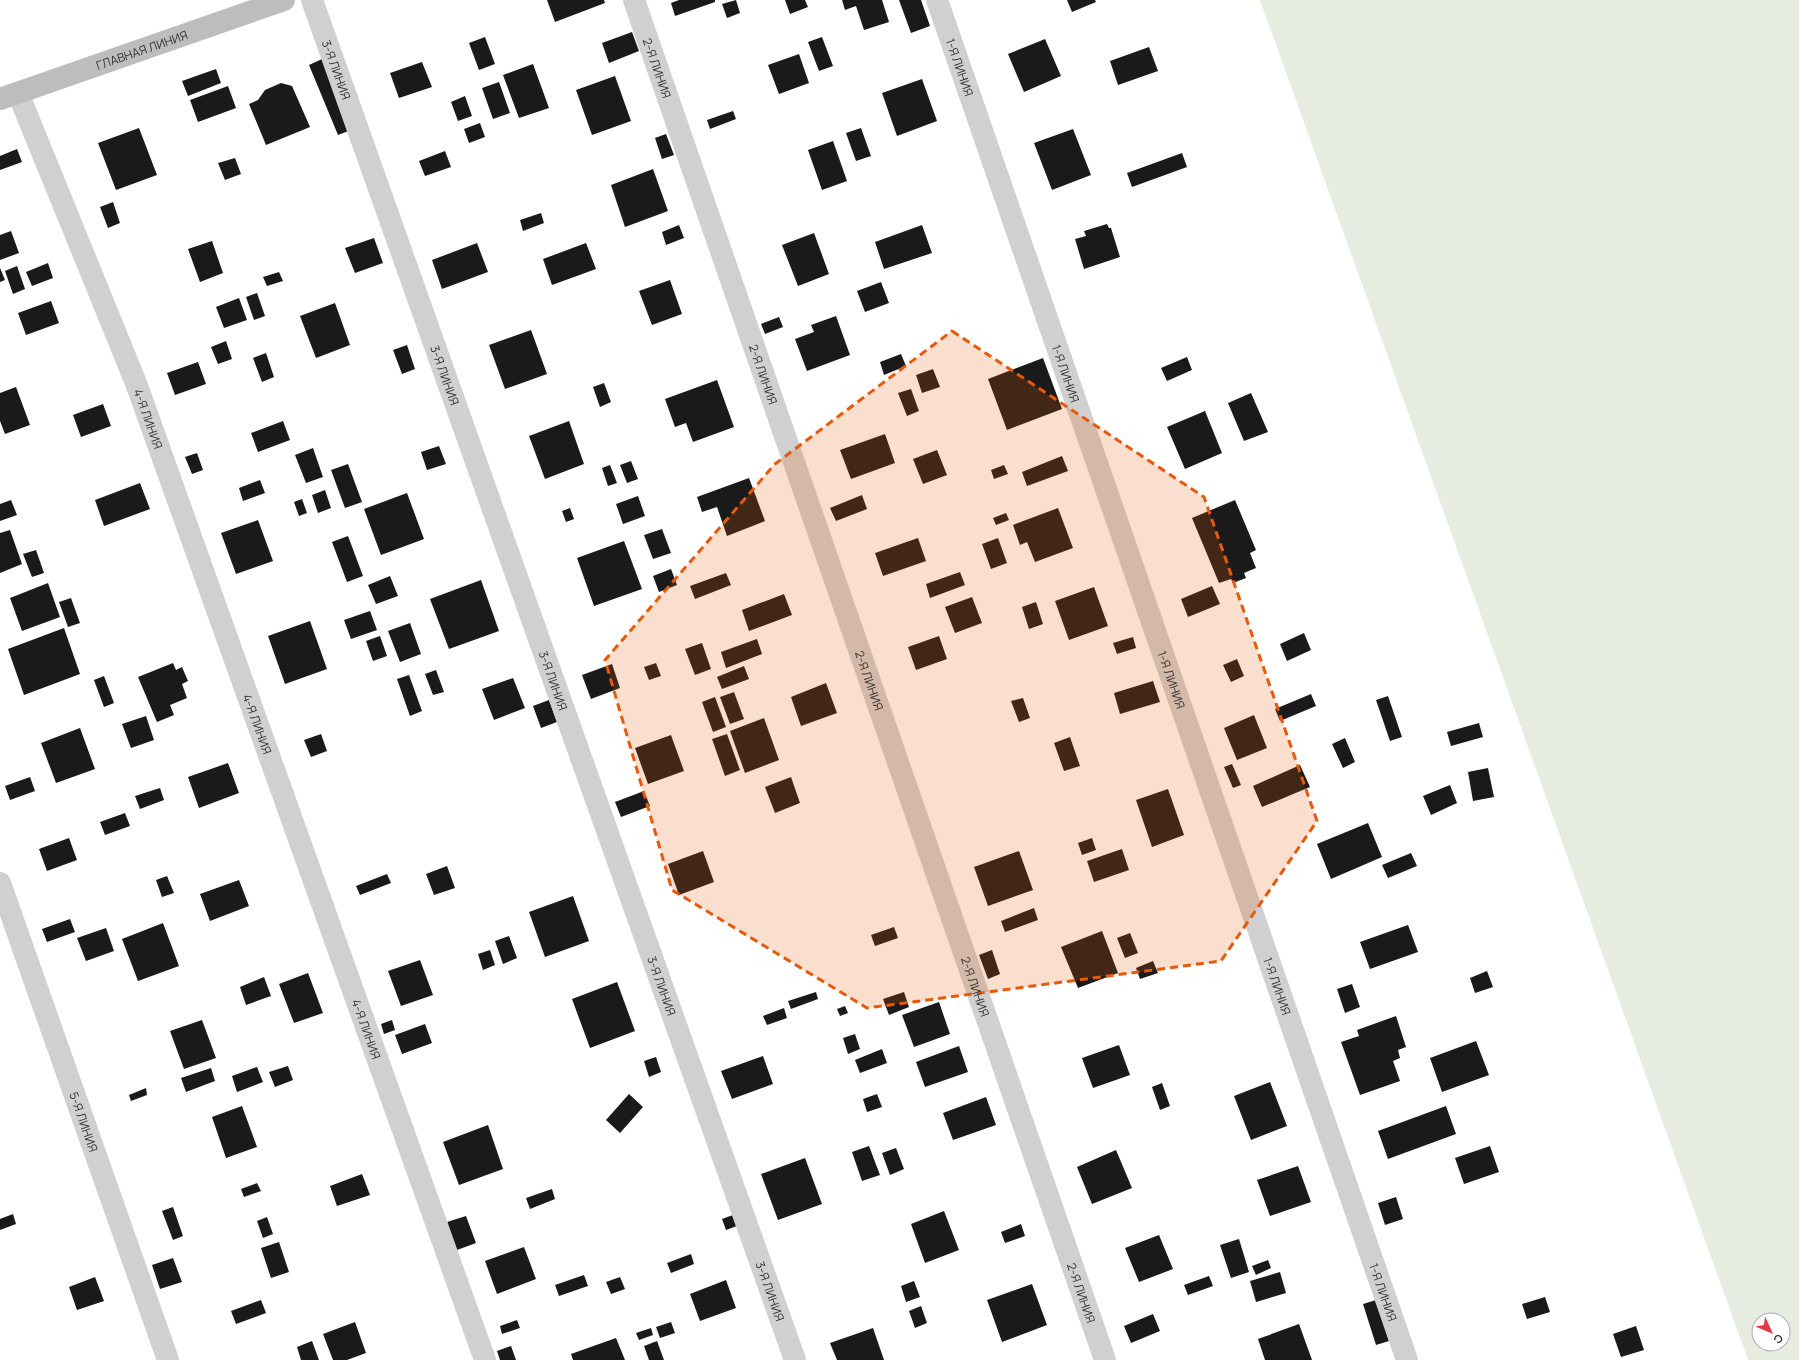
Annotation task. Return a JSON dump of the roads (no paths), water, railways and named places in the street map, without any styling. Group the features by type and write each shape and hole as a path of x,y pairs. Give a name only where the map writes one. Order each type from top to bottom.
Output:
{"street":[{"name":"ГЛАВНАЯ ЛИНИЯ","path":"9,96 284,0"},
{"name":"3-Я ЛИНИЯ","path":"312,0 795,1360"},
{"name":"2-Я ЛИНИЯ","path":"634,0 1105,1360"},
{"name":"1-Я ЛИНИЯ","path":"937,0 1407,1360"},
{"name":"4-Я ЛИНИЯ","path":"9,96 136,383 485,1360"},
{"name":"5-Я ЛИНИЯ","path":"0,883 168,1360"}]}
